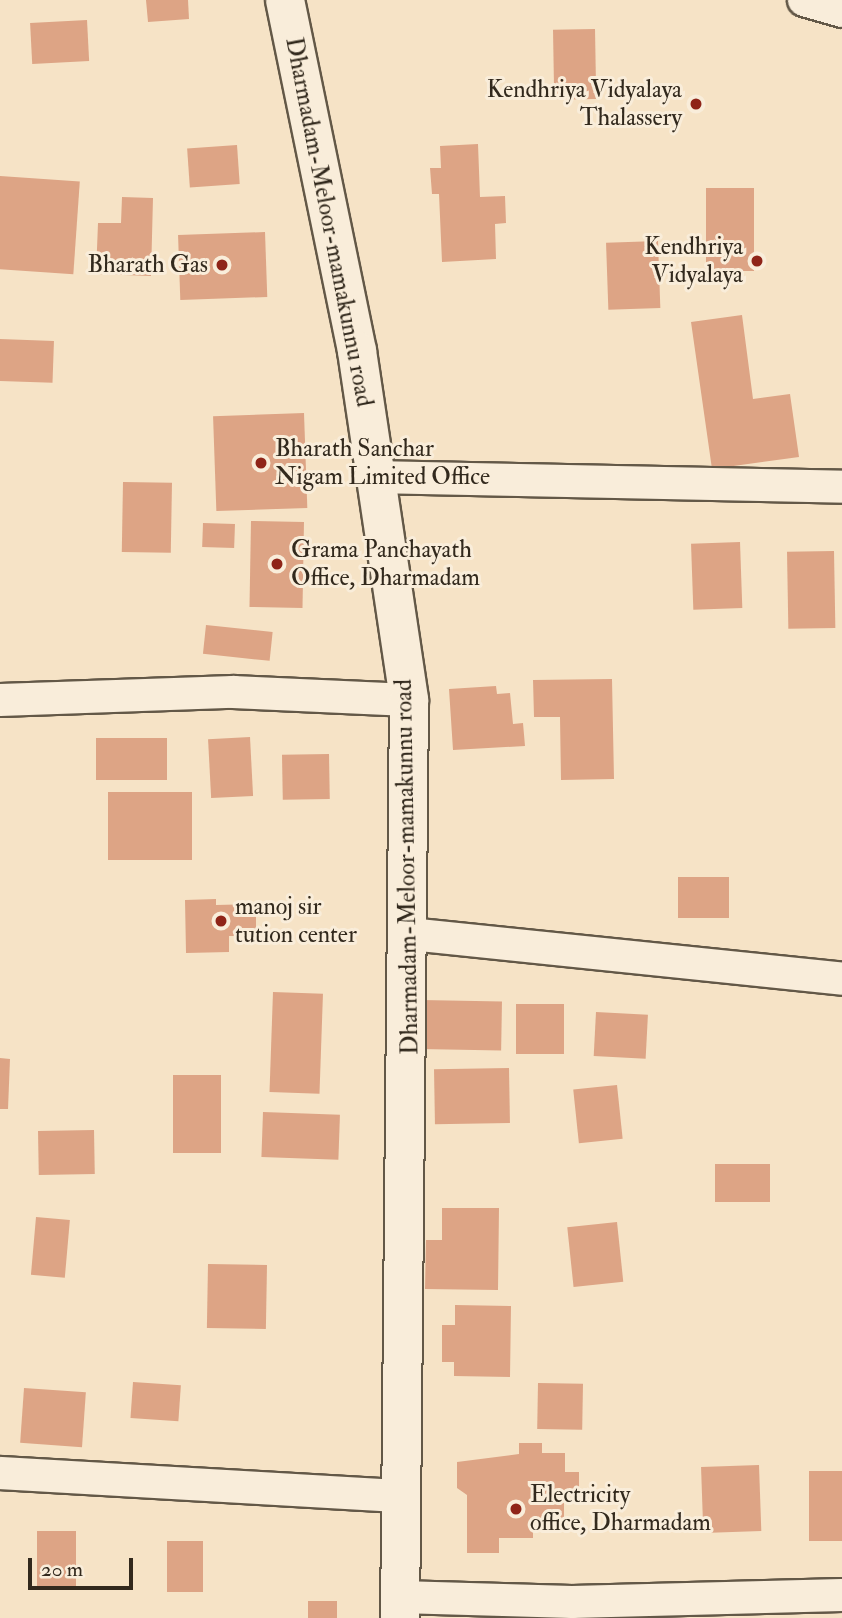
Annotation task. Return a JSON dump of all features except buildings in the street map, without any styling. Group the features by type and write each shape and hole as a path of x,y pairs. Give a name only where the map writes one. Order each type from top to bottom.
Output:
{"main road":[{"name":"Dharmadam-Meloor-mamakunnu road","path":"285,0 377,477 409,700 410,934 399,1496 400,1608"}],"street":[{"path":"804,0 842,11"},
{"path":"377,477 842,487"},
{"path":"0,700 233,692 409,700"},
{"path":"410,934 842,979"},
{"path":"0,1472 399,1496"},
{"path":"400,1608 842,1595"}],"place":[{"name":"Kendhriya Vidyalaya Thalassery","path":"696,104"},
{"name":"Kendhriya Vidyalaya","path":"757,261"},
{"name":"Bharath Gas","path":"222,265"},
{"name":"Bharath Sanchar Nigam Limited Office","path":"261,463"},
{"name":"Grama Panchayath Office, Dharmadam","path":"277,564"},
{"name":"manoj sir tution center","path":"221,921"},
{"name":"Electricity office, Dharmadam","path":"516,1509"}]}
